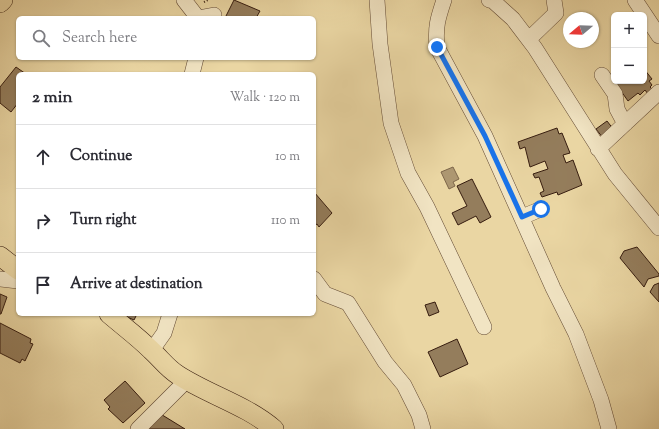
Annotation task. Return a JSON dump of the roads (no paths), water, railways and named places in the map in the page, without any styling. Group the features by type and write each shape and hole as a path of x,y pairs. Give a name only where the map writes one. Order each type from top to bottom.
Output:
{"main road":[{"path":"0,256 16,268"},
{"path":"111,316 152,350 165,365 187,380 248,411 274,429"}],"street":[{"path":"184,0 196,16"},
{"path":"377,0 380,44 391,123 408,173 427,207 484,327"},
{"path":"444,0 437,17 435,31 437,47 485,136 553,288 576,334 601,400 609,429"},
{"path":"489,0 493,1 513,19 529,39 598,150 615,174 659,228"},
{"path":"529,39 556,13 554,0"},
{"path":"635,0 659,36"},
{"path":"209,16 214,15"},
{"path":"192,72 196,60"},
{"path":"602,75 615,94 618,108 625,124"},
{"path":"598,150 659,92"},
{"path":"522,217 541,209"},
{"path":"0,279 16,281"},
{"path":"316,282 325,294 348,303 378,351 404,385 419,415 423,429"},
{"path":"152,350 164,332 169,316"},
{"path":"138,429 187,380"}]}
